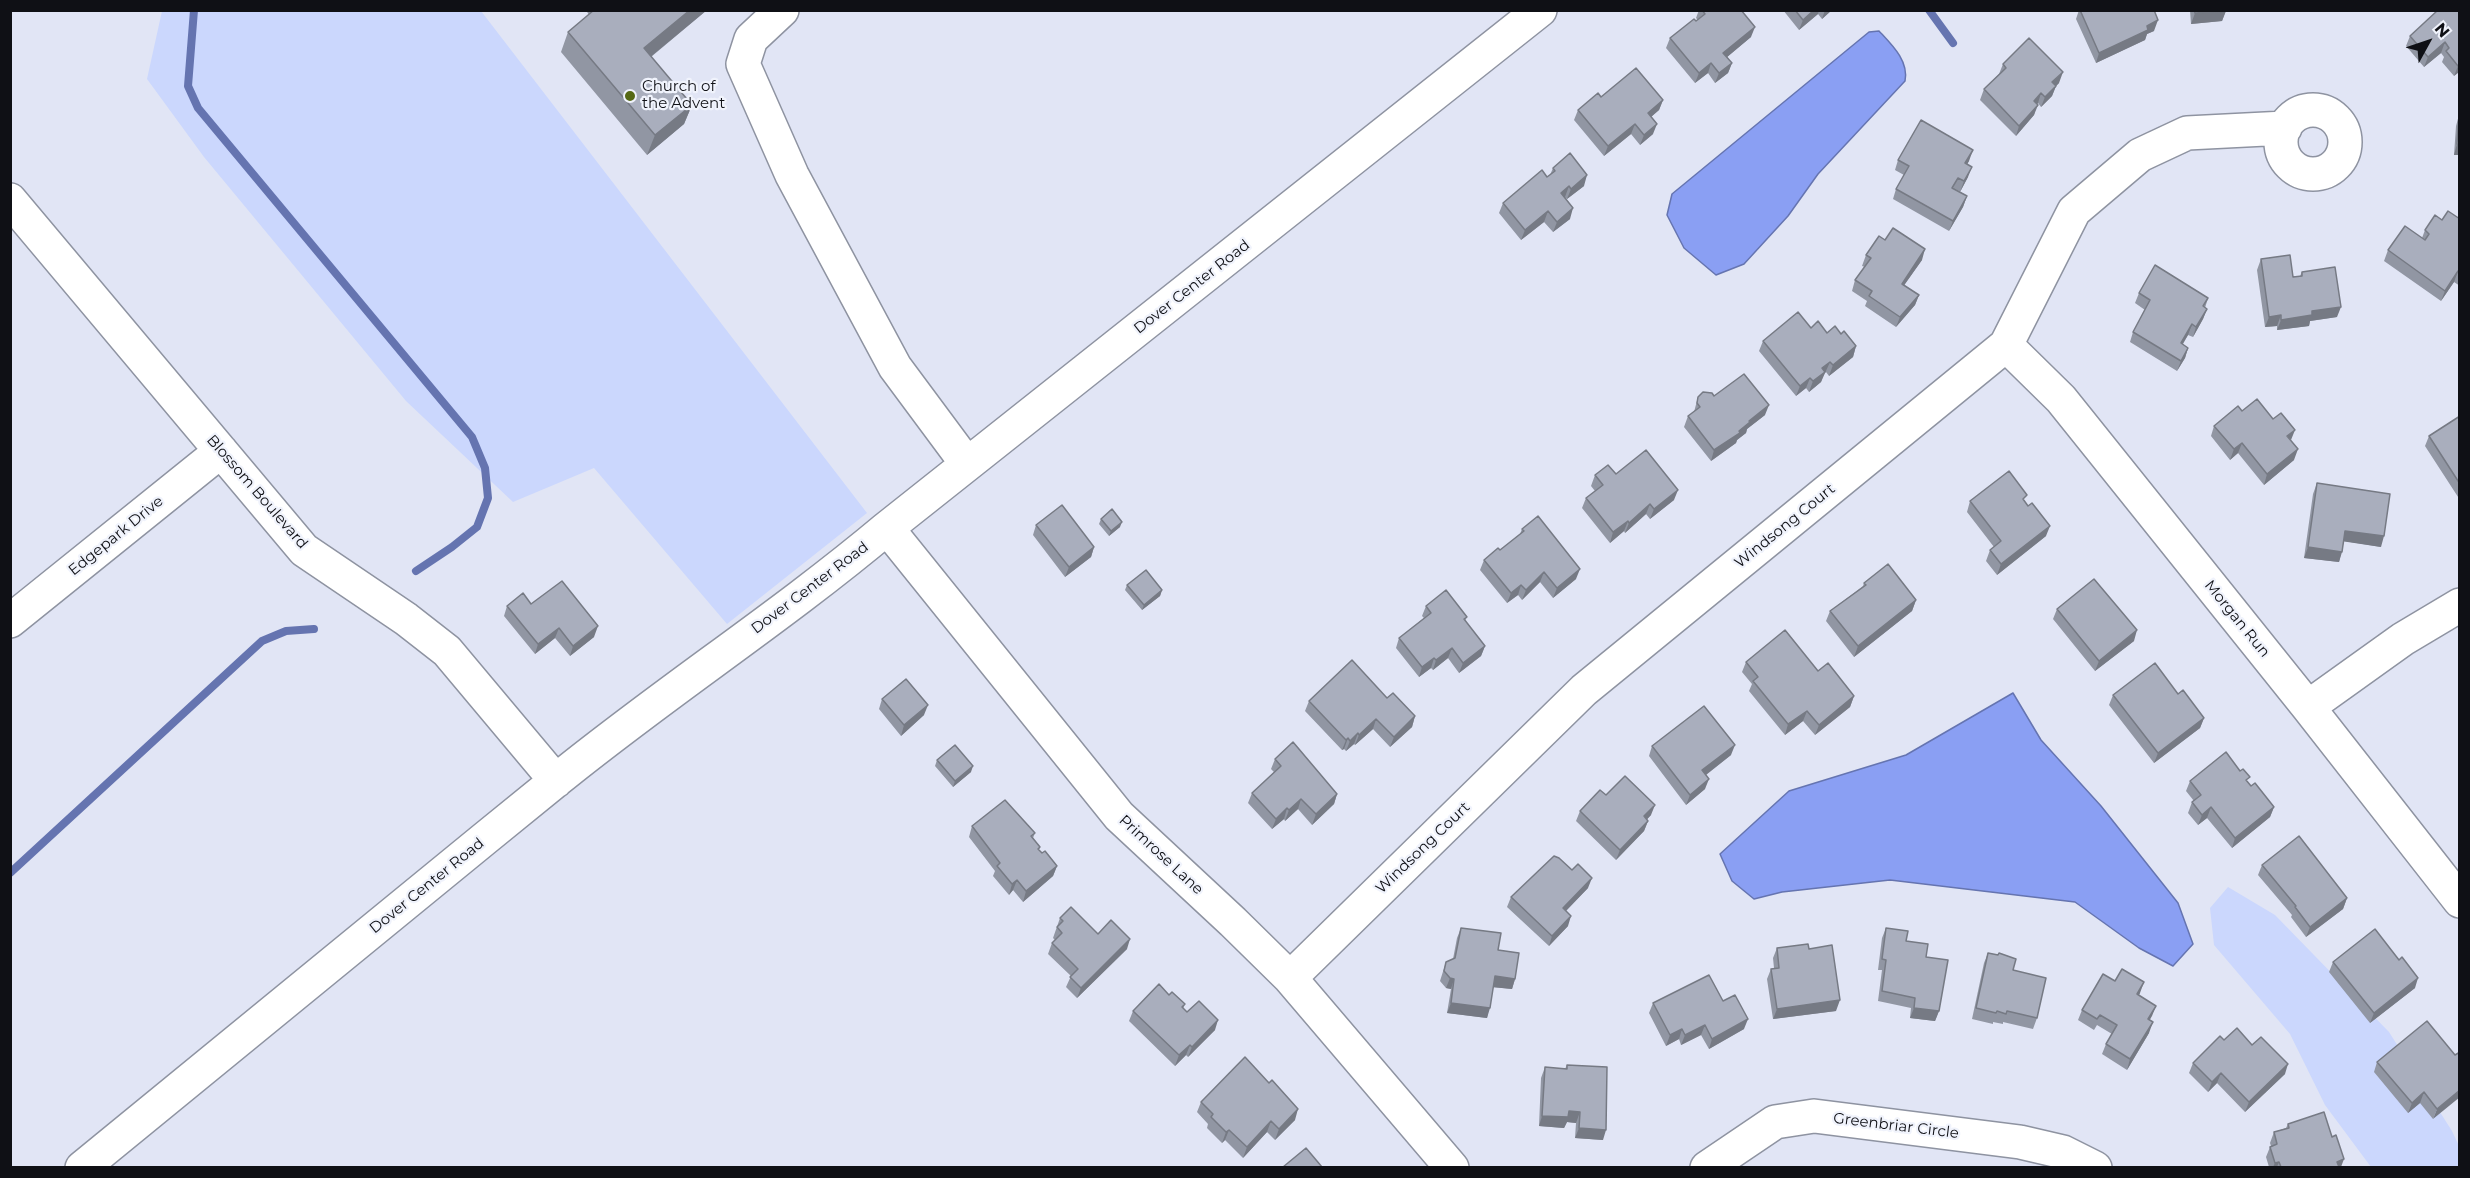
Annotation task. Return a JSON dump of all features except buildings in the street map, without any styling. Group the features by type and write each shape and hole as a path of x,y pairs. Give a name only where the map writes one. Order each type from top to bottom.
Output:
{"street":[{"path":"782,10 751,39 743,63 792,175 895,367 967,464"},
{"name":"Dover Center Road","path":"82,1167 556,781 715,659 825,580 886,528 1531,13"},
{"name":"Windsong Court","path":"1290,978 1584,690 2006,345 2074,210 2140,155 2187,133 2285,128"},
{"name":"Blossom Boulevard","path":"10,200 304,550 406,619 447,651 556,781"},
{"name":"Morgan Run","path":"2006,345 2061,399 2308,707 2460,902"},
{"name":"Edgepark Drive","path":"10,621 221,451"},
{"name":"Primrose Lane","path":"886,528 1119,816 1290,978 1452,1167"},
{"path":"2308,707 2403,639 2460,605"},
{"name":"Greenbriar Circle","path":"1707,1167 1775,1122 1814,1116 2020,1143 2063,1152 2095,1167"}],"shaded area":[{"path":"162,11 481,11 867,513 727,624 594,468 513,502 406,401 204,157 147,79"},
{"path":"2228,887 2275,915 2389,1032 2452,1131 2459,1146 2459,1167 2371,1167 2325,1105 2290,1034 2214,945 2210,908"}],"water":[{"path":"1879,31 1902,60 1906,74 1905,81 1818,174 1788,216 1744,264 1716,275 1684,248 1667,215 1672,194 1869,32"},
{"path":"2013,693 2041,740 2101,806 2178,903 2193,944 2173,966 2139,948 2075,902 1890,880 1782,892 1754,899 1732,881 1720,854 1789,791 1906,755"}],"waterway":[{"path":"194,10 188,86 198,108 472,437 485,468 488,498 477,527 416,571"},
{"path":"1929,10 1953,43"},
{"path":"10,873 262,641 286,631 314,629"}],"place":[{"name":"Church of the Advent","path":"630,96"}]}
